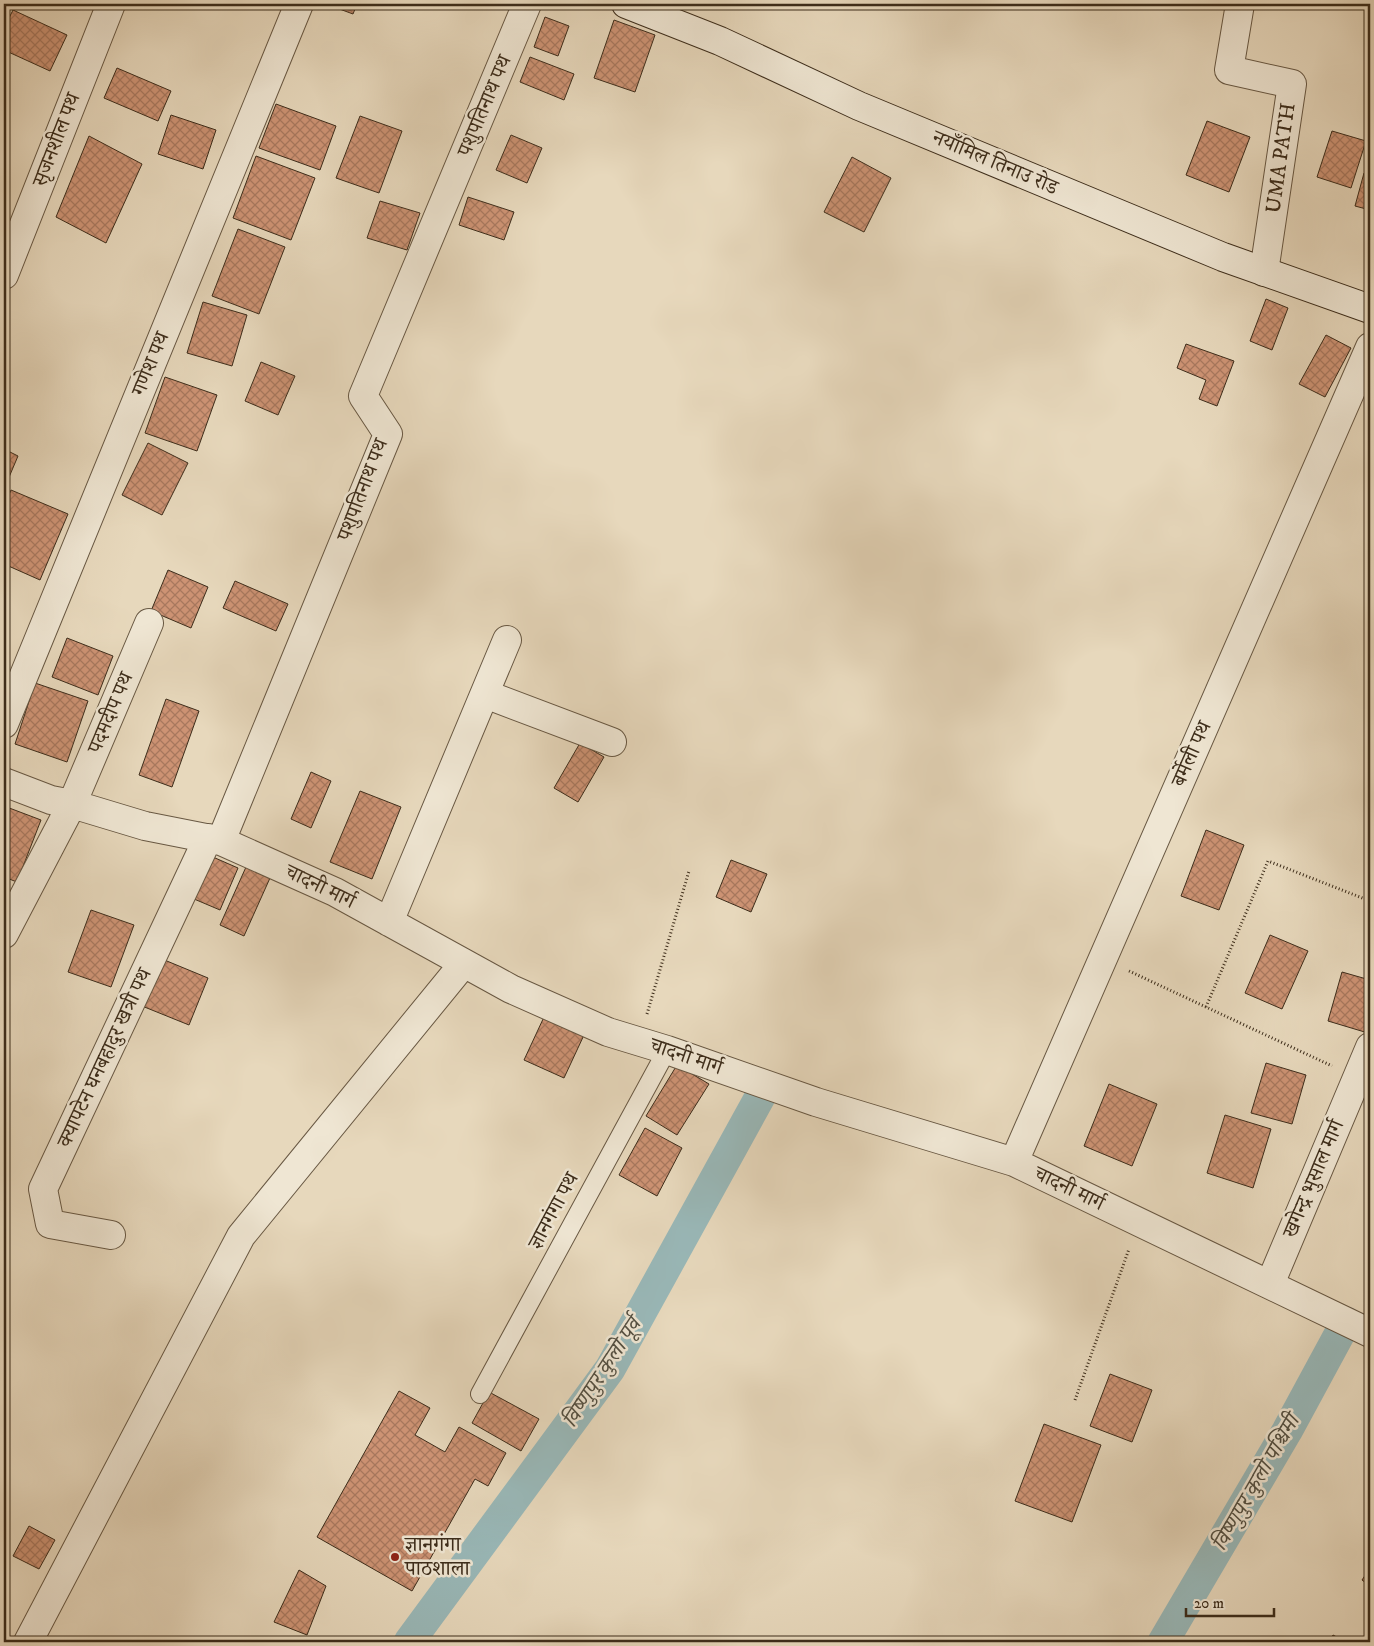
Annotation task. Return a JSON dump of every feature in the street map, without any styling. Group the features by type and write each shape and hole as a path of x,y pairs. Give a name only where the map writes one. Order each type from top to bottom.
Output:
{"street":[{"name":"सृजनशील पथ","path":"4,275 110,4"},
{"name":"गणेश पथ","path":"4,724 298,4"},
{"name":"पशुपतिनाथ पथ","path":"215,840 388,434 363,396 527,4"},
{"name":"नयाँमिल तिनाउ रोड","path":"626,4 720,41 869,110 1223,257 1370,309"},
{"name":"UMA PATH","path":"1240,4 1229,70 1292,84 1264,272"},
{"name":"बर्मेली पथ","path":"1014,1162 1370,347"},
{"name":"पदमदीप पथ","path":"4,934 72,804 149,623"},
{"path":"389,922 507,640"},
{"path":"485,694 612,742"},
{"name":"चादनी मार्ग","path":"4,782 51,800 72,804 145,826 215,840 335,892 511,989 608,1032 667,1050 816,1102 1014,1162 1370,1333"},
{"name":"क्यापटेन घनबहादुर खत्री पथ","path":"111,1235 50,1224 43,1189 215,840"},
{"path":"28,1642 241,1236 464,963"},
{"name":"खगेन्द्र भुसाल मार्ग","path":"1270,1284 1370,1047"}],"lane":[{"name":"ज्ञानगंगा पथ","path":"480,1394 667,1050"}],"path":[{"path":"1206,1007 1268,861 1370,901"},
{"path":"639,1041 689,871"},
{"path":"1103,958 1357,1078"},
{"path":"1075,1400 1138,1222"}],"building":[{"path":"326,4 357,4 353,14"},
{"path":"13,10 67,35 50,71 4,50 4,28"},
{"path":"545,17 569,26 558,56 534,47"},
{"path":"614,20 655,35 635,92 594,78"},
{"path":"530,57 574,74 564,100 520,82"},
{"path":"117,68 171,91 158,121 104,98"},
{"path":"276,104 336,126 320,170 259,148"},
{"path":"171,115 216,130 203,169 158,154"},
{"path":"360,116 402,131 379,193 336,178"},
{"path":"1207,121 1250,137 1229,192 1186,175"},
{"path":"1332,131 1366,141 1351,188 1317,177"},
{"path":"511,135 542,148 527,183 496,170"},
{"path":"89,136 142,164 106,243 56,217"},
{"path":"1370,141 1370,164 1366,163"},
{"path":"256,156 315,178 291,240 233,218"},
{"path":"852,157 891,178 864,232 824,212"},
{"path":"1364,173 1370,175 1370,210 1355,206"},
{"path":"468,197 514,212 504,240 459,225"},
{"path":"380,201 420,213 407,250 367,238"},
{"path":"238,229 285,247 259,314 212,296"},
{"path":"1266,299 1288,308 1272,350 1250,341"},
{"path":"203,302 247,315 232,366 187,353"},
{"path":"1326,335 1351,348 1325,397 1299,384"},
{"path":"1186,344 1234,361 1217,406 1199,399 1206,380 1177,368"},
{"path":"261,362 295,376 278,415 245,401"},
{"path":"165,377 217,395 197,451 145,433"},
{"path":"148,443 188,463 162,515 122,495"},
{"path":"4,449 18,456 4,489"},
{"path":"11,490 68,514 40,580 4,564 4,506"},
{"path":"168,570 208,587 191,628 151,611"},
{"path":"235,581 288,604 276,631 223,608"},
{"path":"67,638 113,656 98,695 52,677"},
{"path":"35,683 88,701 67,762 15,744"},
{"path":"166,699 199,711 172,787 139,775"},
{"path":"580,743 604,757 578,802 554,788"},
{"path":"311,772 331,781 311,828 291,819"},
{"path":"360,791 401,807 372,879 330,862"},
{"path":"4,806 41,820 17,882 4,877"},
{"path":"1206,830 1244,845 1219,910 1181,896"},
{"path":"206,854 238,868 220,910 187,896"},
{"path":"731,860 767,874 751,912 716,897"},
{"path":"246,867 270,878 244,936 220,925"},
{"path":"91,910 134,925 111,987 68,972"},
{"path":"1270,935 1308,951 1282,1009 1245,993"},
{"path":"162,959 208,978 189,1025 142,1006"},
{"path":"1342,972 1370,980 1368,1033 1328,1021"},
{"path":"544,1017 584,1035 564,1078 524,1060"},
{"path":"1266,1063 1306,1075 1292,1124 1251,1113"},
{"path":"677,1065 709,1084 677,1135 646,1116"},
{"path":"1109,1084 1157,1104 1132,1166 1084,1146"},
{"path":"1225,1115 1271,1129 1253,1188 1207,1173"},
{"path":"645,1128 682,1148 657,1196 619,1175"},
{"path":"1110,1374 1152,1390 1132,1442 1090,1426"},
{"path":"399,1391 430,1408 415,1435 445,1452 459,1427 506,1453 488,1486 475,1479 412,1591 317,1537"},
{"path":"489,1392 539,1419 521,1451 472,1423"},
{"path":"1044,1424 1101,1445 1072,1522 1015,1501"},
{"path":"29,1526 55,1540 39,1569 13,1556"},
{"path":"1370,1568 1370,1586 1362,1580"},
{"path":"299,1570 326,1586 307,1635 274,1622"},
{"path":"1333,1635 1346,1642 1329,1642"}],"waterway":[{"name":"विष्णुपुर कुलो पूर्व","path":"409,1642 610,1369 766,1086"},
{"name":"विष्णुपुर कुलो पश्चिमी","path":"1163,1642 1287,1431 1346,1322"}],"place":[{"name":"ज्ञानगंगा पाठशाला","path":"395,1557"}]}
